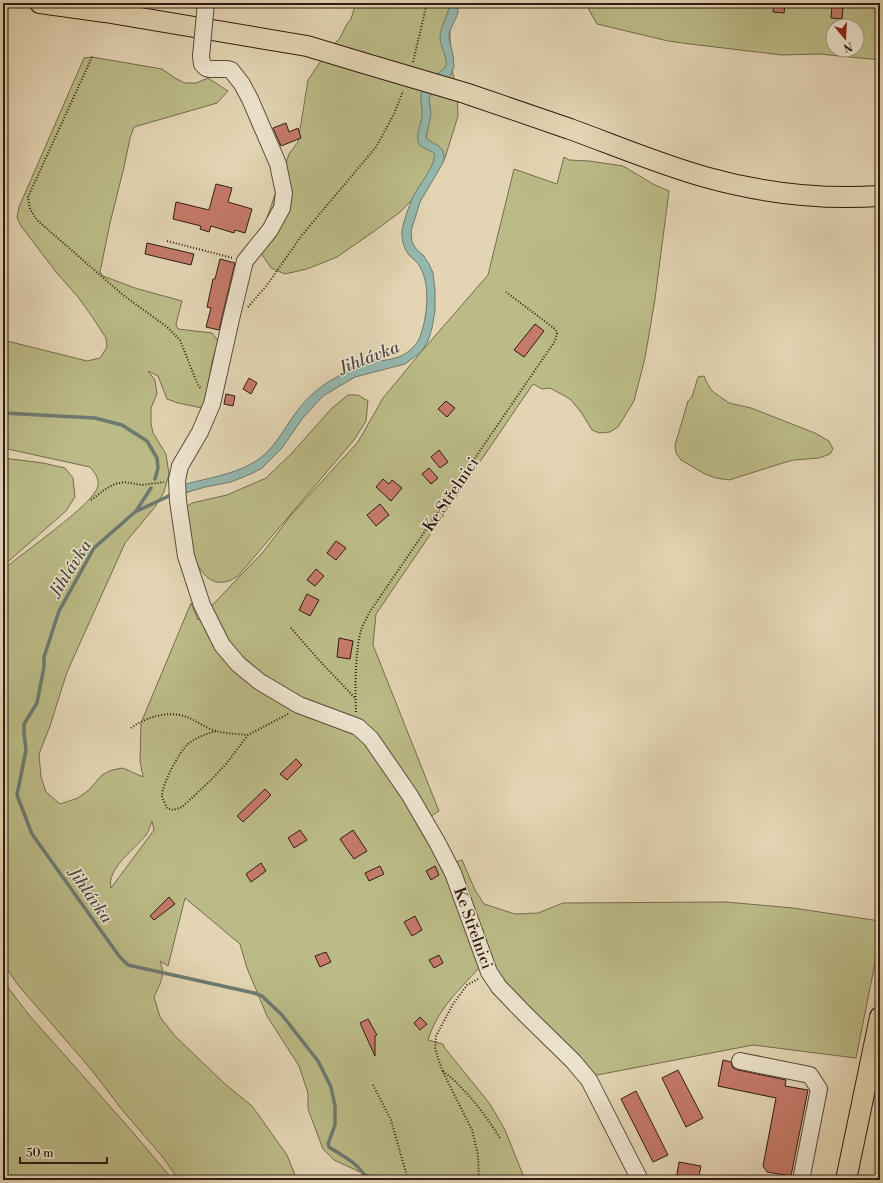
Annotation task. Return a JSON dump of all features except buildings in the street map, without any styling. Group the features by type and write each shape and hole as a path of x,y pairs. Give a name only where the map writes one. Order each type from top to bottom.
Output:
{"main road":[{"path":"40,3 105,12 307,46 465,93 691,172 737,185 812,196 880,196"},
{"path":"846,1180 877,1041 880,1017"}],"lane":[{"path":"177,482 180,466 200,432 212,404 245,261 270,230 282,208 284,193 278,164 242,84 231,70 210,69 206,68 202,64 201,56 206,3"},
{"name":"Ke Střelnici","path":"177,482 178,501 186,556 202,605 222,645 238,664 260,682 299,705 358,727 371,739 409,794 453,873 489,972 499,987 574,1061 589,1080 640,1180"},
{"path":"740,1061 810,1075 819,1089 801,1180"}],"path":[{"path":"412,68 427,3"},
{"path":"92,57 28,197 30,209 37,220 123,295 172,331 180,340 197,384 212,404"},
{"path":"231,319 250,306 302,235 376,147 394,114 404,88"},
{"path":"167,241 245,261"},
{"name":"Ke Střelnici","path":"358,727 356,687 362,630 369,613 555,341 557,333 555,329 506,292"},
{"path":"91,500 107,488 124,482 142,485 177,482"},
{"path":"291,628 317,658 356,698"},
{"path":"216,731 201,735 187,744 180,754 166,780 162,797 167,808 173,810 182,807 226,764 248,735 287,716 299,705"},
{"path":"131,728 140,721 152,717 175,715 186,716 216,731 248,735"},
{"path":"479,1180 478,1154 472,1130 442,1070 435,1049 436,1036 453,1004 467,985 489,972"},
{"path":"442,1070 457,1082 480,1108 500,1138"},
{"path":"373,1085 391,1120 408,1180"}],"green space":[{"path":"356,3 449,3 451,65 457,92 458,116 445,158 423,189 399,213 337,257 307,269 285,274 271,268 261,253 259,241 289,154 298,142 308,80 329,49 340,38 351,19"},
{"path":"588,3 880,3 880,60 860,58 865,58 865,18 825,18 825,55 782,55 668,41 597,24 589,10"},
{"path":"92,57 162,69 185,83 196,83 208,78 228,91 217,103 134,127 130,138 100,272 103,276 135,288 182,301 176,324 178,329 212,333 218,341 212,362 205,403 202,408 167,399 158,376 148,371 155,380 157,394 151,408 151,424 153,433 166,454 169,474 164,492 155,507 125,543 67,672 50,726 39,754 41,777 46,792 60,804 78,798 89,790 102,775 112,770 123,768 143,777 140,761 141,723 191,603 198,620 264,551 291,515 358,442 383,398 488,275 514,169 557,184 564,157 569,160 589,161 623,166 653,184 669,191 655,299 645,358 634,401 618,427 610,432 599,433 592,430 581,412 570,399 550,388 542,389 533,384 376,614 373,645 439,811 417,825 450,879 479,968 449,1001 437,1019 428,1040 443,1044 490,1104 505,1130 525,1180 385,1180 360,1172 334,1160 323,1149 308,1109 308,1093 299,1066 267,1016 247,968 240,944 185,898 168,966 160,961 162,966 162,975 154,997 160,1017 175,1036 225,1084 252,1106 287,1155 297,1180 179,1180 161,1155 123,1111 90,1068 18,985 3,963 3,570 56,529 84,504 94,494 98,486 98,480 94,471 90,467 3,448 3,340 87,361 100,358 107,347 106,338 93,318 21,226 17,218 19,207 84,58","holes":["152,821 154,830 111,888 111,881 117,867 146,835"]},
{"path":"704,376 712,391 729,403 751,408 815,433 829,441 833,449 830,454 819,458 794,460 729,480 716,478 705,474 681,460 676,453 675,445 688,401 692,397 698,377"},
{"path":"348,395 358,395 368,401 366,421 354,440 238,576 225,582 214,581 209,578 200,569 191,551 186,507 192,503 227,495 266,478 292,453 332,408"},
{"path":"3,458 43,463 65,468 73,478 75,497 66,511 3,566"},
{"path":"462,860 475,890 484,904 515,914 538,913 563,903 726,902 793,908 880,921 880,938 856,1058 753,1045 592,1076 496,974 453,863"},
{"path":"3,981 29,1015 130,1129 172,1180 3,1180"}],"water":[{"path":"450,3 458,3 458,13 449,33 454,67 450,76 431,93 429,99 431,114 426,138 441,148 444,155 444,161 420,202 411,231 412,242 416,249 423,255 433,273 435,311 428,341 421,352 405,364 355,377 323,396 302,419 282,448 262,468 231,482 185,493 183,485 236,471 246,467 264,455 275,443 305,402 328,382 361,366 377,361 393,359 403,355 413,348 418,341 426,311 426,283 419,265 410,256 405,247 402,230 412,199 433,164 434,153 422,147 418,141 422,117 421,96 423,89 429,80 446,65 446,59 440,38 441,30"}],"waterway":[{"path":"3,413 95,418 122,425 147,441 157,458 158,468 155,479"},
{"path":"136,511 151,488"},
{"name":"Jihlávka","path":"173,494 135,512 94,548 59,611 44,657 44,667 37,703 24,724 26,750 17,795 32,834 119,956 128,965 254,993 262,996 282,1015 318,1061 331,1087 335,1106 335,1125 328,1144 329,1147 356,1165 367,1180"}]}
